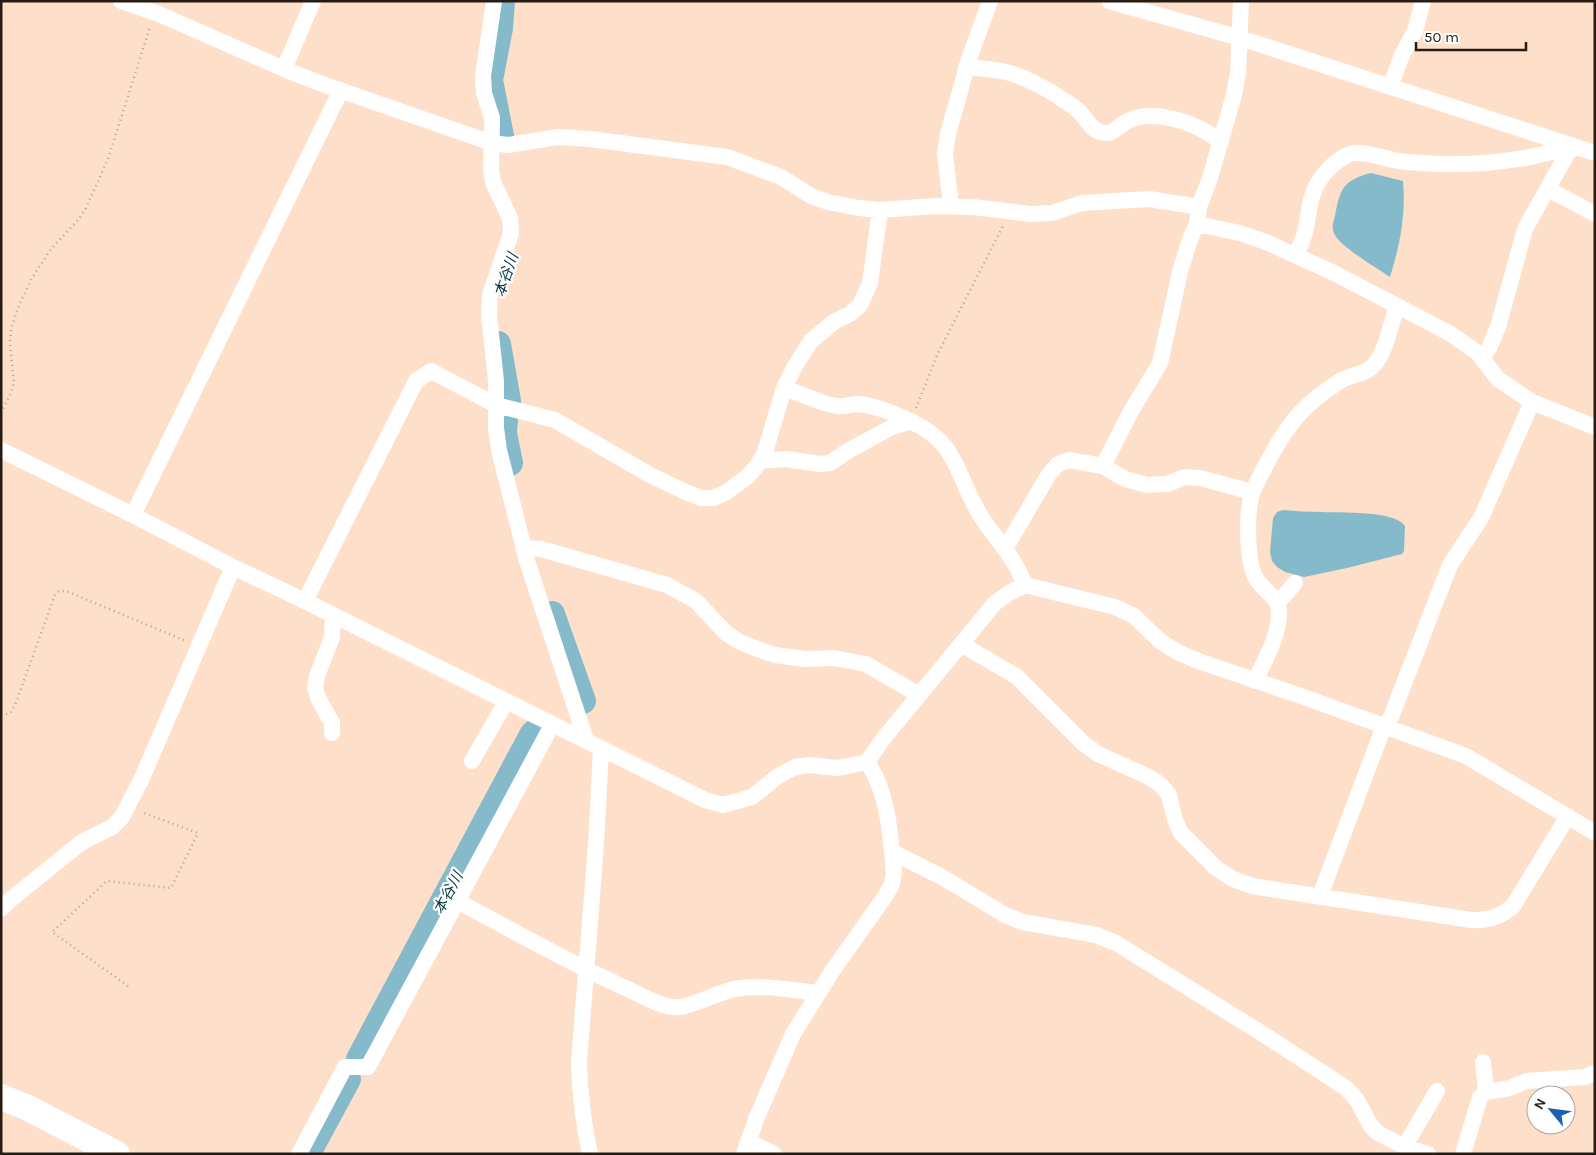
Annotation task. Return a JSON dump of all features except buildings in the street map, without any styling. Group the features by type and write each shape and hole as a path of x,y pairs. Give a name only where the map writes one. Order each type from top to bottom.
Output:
{"main road":[{"path":"1,1097 26,1107 117,1154"}],"street":[{"path":"121,1 154,12 284,69 492,143 508,145 558,137 590,138 719,155 758,167 781,177 804,192 828,202 843,206 880,210 951,206 1031,214 1052,213 1082,203 1149,199 1199,207"},
{"path":"284,69 313,1"},
{"path":"494,1 483,76 484,93 492,118 490,155 492,176 510,218 511,225 511,233 490,295 489,316 496,381 496,428 499,450 523,548 586,740"},
{"path":"951,206 945,154 948,134 966,67 990,1"},
{"path":"1109,1 1240,38 1595,153"},
{"path":"1103,466 1130,413 1160,363 1180,272 1190,238 1197,224 1199,207 1221,142 1234,95 1238,73 1241,1"},
{"path":"1390,86 1402,55 1415,31 1423,1"},
{"path":"966,67 1016,74 1062,98 1080,112 1089,124 1099,132 1108,133 1117,130 1124,123 1140,117 1158,116 1197,127 1221,142"},
{"path":"133,515 341,90"},
{"path":"1482,358 1489,348 1498,327 1525,229 1572,145"},
{"path":"1295,255 1306,233 1310,199 1314,190 1324,174 1339,159 1353,153 1375,155 1404,162 1456,164 1523,159 1548,154 1572,145"},
{"path":"1548,189 1595,214"},
{"path":"304,601 416,381 431,372 496,405 555,420 650,475 701,498 713,498 725,493 746,478 760,461 765,452 784,388 811,341 860,305 870,283 880,210"},
{"path":"1197,224 1240,233 1266,242 1397,306 1451,334 1478,353 1498,379 1532,402 1595,427"},
{"path":"1256,681 1277,627 1279,613 1277,602 1256,579 1251,568 1249,534 1252,492 1281,435 1303,409 1343,379 1367,372 1375,364 1382,354 1397,306"},
{"path":"784,388 837,406 866,405 912,421 928,431 949,451 970,499 982,519 1005,549 1026,585"},
{"path":"1320,896 1380,734 1391,717 1450,565 1481,518 1532,402"},
{"path":"760,461 786,459 820,464 830,463 890,428 912,421"},
{"path":"1,450 552,725 705,800 723,805 752,797 778,776 795,767 809,765 838,768 867,762 960,644 995,603 1009,593 1026,585 1115,607 1134,616 1176,652 1466,756 1595,833"},
{"path":"1005,549 1049,474 1058,464 1069,460 1103,466 1125,479 1147,485 1167,484 1185,478 1200,478 1252,492"},
{"path":"523,548 541,549 667,585 696,601 726,633 738,641 775,655 834,658 866,664 919,695"},
{"path":"1,909 82,842 112,828 122,817 142,778 233,567"},
{"path":"1277,602 1295,583"},
{"path":"332,733 332,723 318,698 315,688 317,676 332,637 333,615"},
{"path":"960,644 1016,676 1083,743 1098,754 1150,777 1161,785 1169,795 1175,820 1181,833 1216,868 1252,886 1471,920 1484,920 1506,913 1514,906 1568,816"},
{"path":"472,760 506,702"},
{"path":"299,1154 345,1067 368,1067 552,725"},
{"path":"590,1154 584,1126 579,1062 596,845 601,748"},
{"path":"774,1154 746,1148 756,1117 793,1034 833,970 892,884 894,873 884,794 873,770 867,762"},
{"path":"892,852 942,877 1005,915 1023,922 1096,935 1116,942 1346,1088 1357,1100 1371,1126 1378,1133 1405,1149 1428,1154"},
{"path":"457,901 607,980 673,1007 686,1005 734,989 766,987 818,993"},
{"path":"1483,1062 1486,1092"},
{"path":"1463,1154 1480,1097 1486,1092 1510,1088 1526,1081 1585,1077 1595,1073"},
{"path":"1405,1149 1436,1091"}],"path":[{"path":"1,413 14,383 10,343 11,328 19,305 32,278 51,249 85,210 108,159 154,12"},
{"path":"912,421 938,353 1011,212"},
{"path":"1,714 11,712 15,705 55,596 60,591 66,591 198,646"},
{"path":"128,807 198,833 171,888 107,881 52,932 128,986"}],"water":[{"path":"1371,173 1403,181 1404,205 1401,229 1390,277 1344,245 1333,230 1339,199 1344,187 1354,179"},
{"path":"1283,510 1366,513 1390,517 1405,526 1404,551 1402,554 1304,577 1285,572 1272,561 1270,552 1273,518 1277,512"}],"waterway":[{"name":"本谷川","path":"501,136 490,80 500,28 502,1"},
{"name":"本谷川","path":"498,344 508,401"},
{"name":"本谷川","path":"505,419 504,433 510,463"},
{"name":"本谷川","path":"552,614 583,701 580,702"},
{"name":"本谷川","path":"359,1059 532,735 539,728"},
{"name":"本谷川","path":"308,1153 348,1079"}]}
